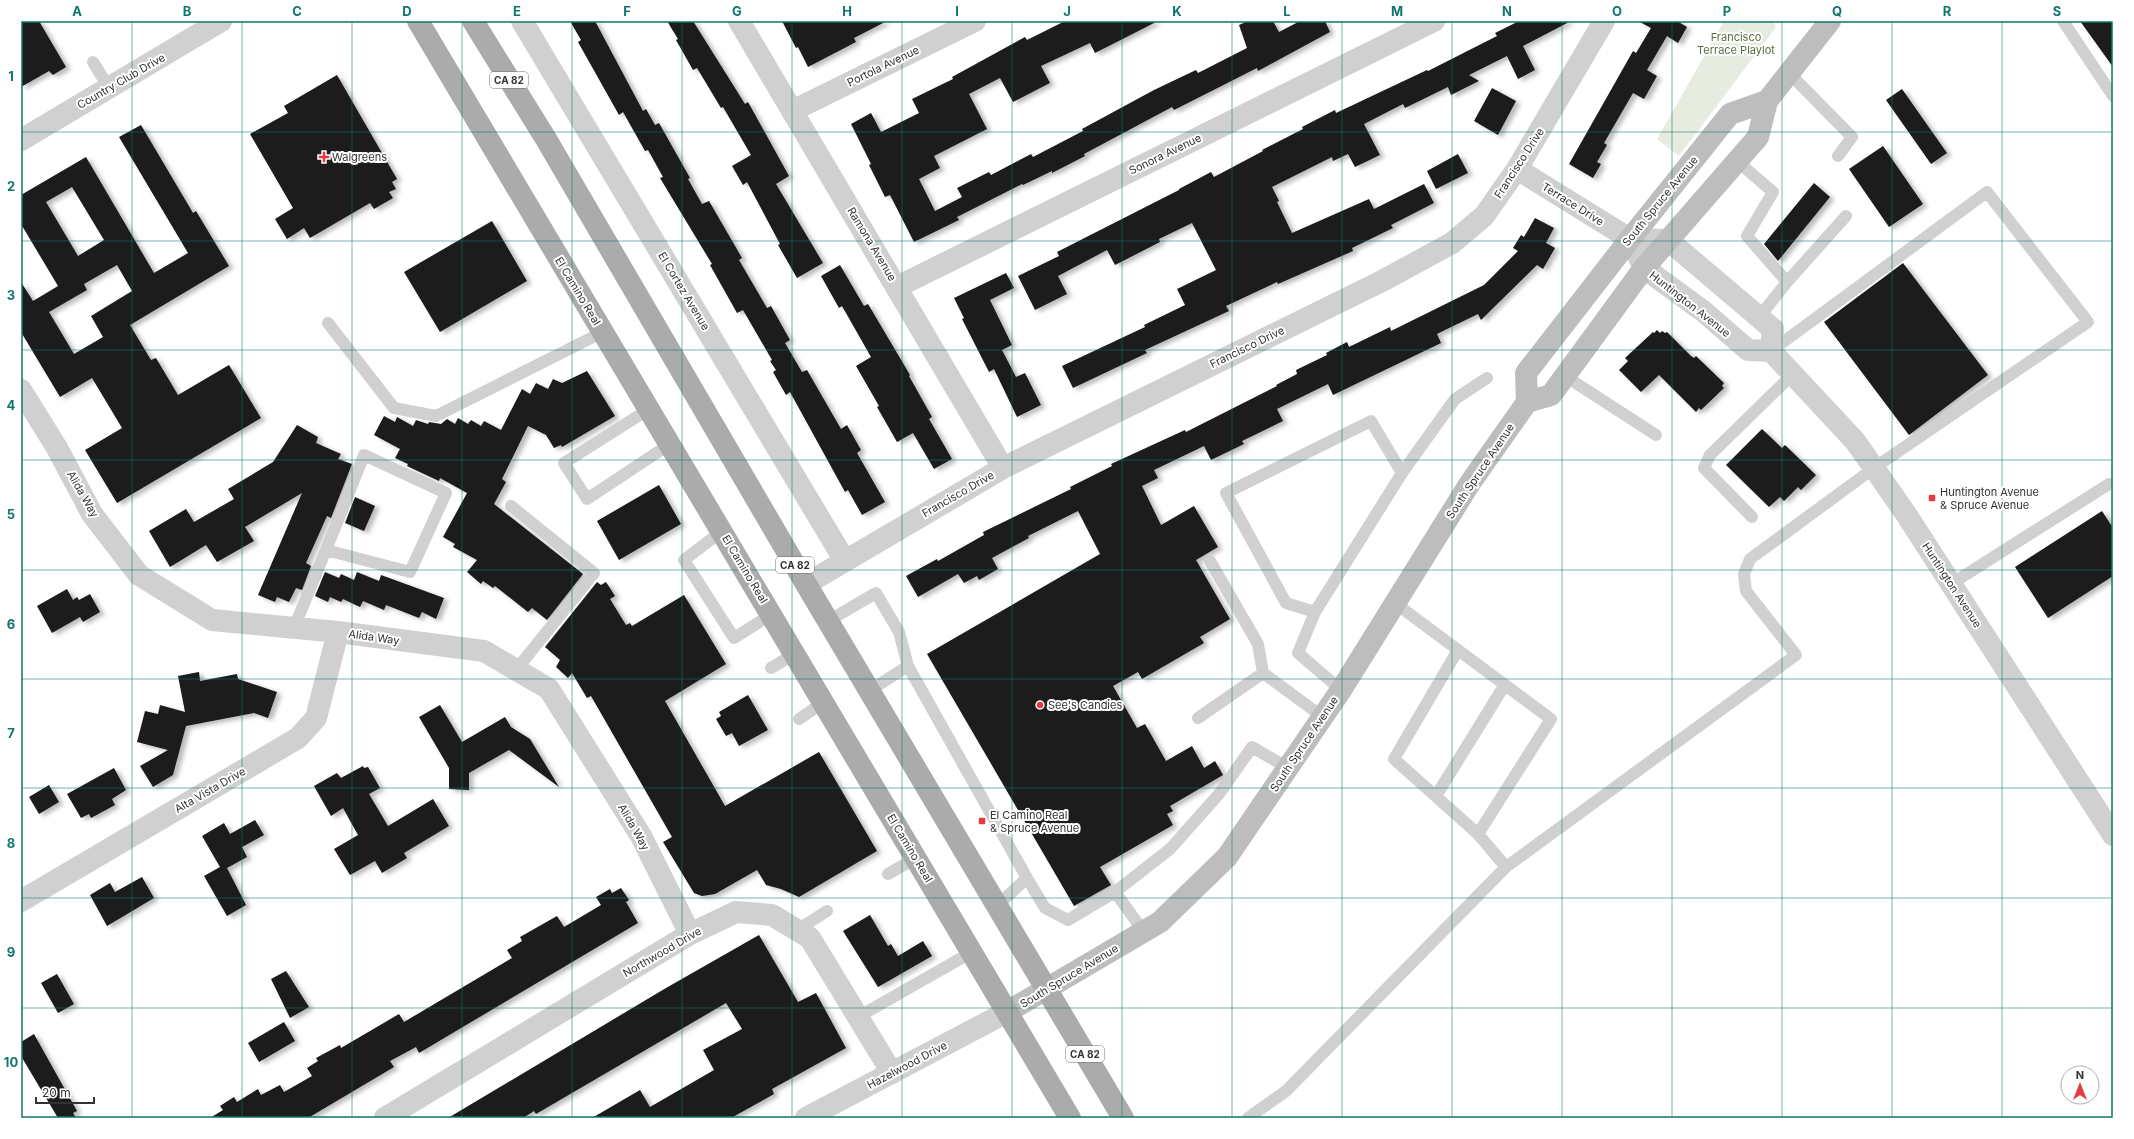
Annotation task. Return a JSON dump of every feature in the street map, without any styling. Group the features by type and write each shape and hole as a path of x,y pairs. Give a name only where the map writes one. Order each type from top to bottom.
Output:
{"main road":[{"name":"El Camino Real","path":"418,21 796,653 1070,1118"},
{"name":"CA 82","path":"473,21 546,139 806,584 1123,1118"},
{"path":"1527,402 1551,395 1644,268 1758,136 1767,101 1830,21"},
{"name":"South Spruce Avenue","path":"1007,1012 1160,922 1227,857 1341,690 1470,483 1527,402 1526,373 1630,239 1730,114 1767,101"}],"street":[{"name":"Country Club Drive","path":"21,140 221,21"},
{"name":"El Cortez Avenue","path":"522,21 845,561"},
{"name":"Ramona Avenue","path":"739,21 1003,468"},
{"name":"Portola Avenue","path":"792,111 974,21"},
{"name":"Sonora Avenue","path":"897,287 1434,21"},
{"name":"Francisco Drive","path":"806,584 1003,468 1382,281 1452,243 1484,216 1517,169 1604,21"},
{"name":"Terrace Drive","path":"1517,169 1630,239"},
{"path":"1630,239 1668,240 1760,316 1773,329 1771,351"},
{"name":"Huntington Avenue","path":"1630,239 1644,268 1703,311 1748,350 1771,351 1855,441 1951,584 2112,830"},
{"name":"Alida Way","path":"21,390 57,448 92,514 139,576 212,620 338,632 484,651 549,689 641,836 690,934"},
{"name":"Alta Vista Drive","path":"21,902 298,738 316,718 338,632"},
{"name":"Northwood Drive","path":"385,1118 690,934 736,912 772,915 810,938 892,1073"},
{"name":"Hazelwood Drive","path":"806,1118 829,1112 892,1073 1007,1012"}],"lane":[{"path":"2063,21 2113,96"},
{"path":"93,62 109,88"},
{"path":"1789,73 1852,138 1838,156"},
{"path":"1737,161 1773,192 1747,236 1787,282"},
{"path":"1248,1118 1286,1091 1506,867 1796,655 1746,591 1744,574 1750,559 1874,468 2088,322 1987,192 1771,351"},
{"path":"1760,316 1787,282 1846,216"},
{"path":"328,323 394,408 436,416 603,332"},
{"path":"1752,517 1704,468 1710,455 1792,374"},
{"path":"1564,376 1656,436"},
{"path":"1341,690 1298,653 1315,612 1402,474 1455,399 1487,378"},
{"path":"649,409 564,463 587,499 670,444"},
{"path":"1315,612 1286,603 1226,493 1371,421 1402,474"},
{"path":"294,628 364,455 446,493 410,572 326,550"},
{"path":"1951,584 2109,484"},
{"path":"512,506 594,573 516,670"},
{"path":"722,531 684,560 734,638 772,614"},
{"path":"1210,561 1258,644 1263,673 1323,717"},
{"path":"828,621 876,593 899,632 908,666 1027,878 1045,908 1068,920 1115,892 1170,849 1219,794 1252,747 1288,768"},
{"path":"1395,603 1504,686 1552,719 1478,834"},
{"path":"1458,650 1394,759 1478,834 1506,867"},
{"path":"771,668 796,653"},
{"path":"870,691 908,666"},
{"path":"1198,718 1263,673"},
{"path":"1436,796 1504,686"},
{"path":"799,719 824,702"},
{"path":"888,874 916,858"},
{"path":"997,906 1027,878"},
{"path":"1115,892 1144,932"},
{"path":"797,930 827,911"},
{"path":"858,1017 972,952"}],"green space":[{"name":"Francisco Terrace Playlot","path":"1724,21 1773,21 1776,27 1679,156 1657,139"}],"building":[{"path":"21,21 39,21 66,67 53,75 49,71 21,87"},
{"path":"570,21 595,21 643,111 646,109 655,125 659,123 690,178 688,179 702,204 709,201 742,258 739,260 767,308 771,306 790,340 785,343 802,372 807,370 841,429 847,425 861,450 857,453 885,502 862,515 848,490 845,492 790,392 786,395 773,372 776,370 770,361 772,360 743,310 737,313 710,265 712,264 660,178 663,177 648,150 645,151 623,112 619,115 578,42 581,40"},
{"path":"667,21 693,21 745,104 748,102 789,176 776,184 823,263 797,278 778,245 780,244 747,182 743,185 732,166 751,155 723,107 721,108 697,68 693,70 676,40 678,39"},
{"path":"782,21 887,21 854,38 856,42 808,67"},
{"path":"1065,21 1158,21 1095,53 1090,43 1041,66 1050,83 1013,102 1000,78 969,94 987,129 934,156 940,168 919,179 935,211 962,197 957,188 989,172 991,175 1031,154 1033,157 1083,131 1082,129 1154,90 1196,70 1198,73 1247,48 1239,25 1248,21 1273,21 1279,32 1300,21 1325,21 1330,32 1258,71 1257,68 1174,110 1172,107 1084,154 1085,156 1052,173 1052,171 1023,185 1022,184 957,217 959,220 914,242 890,195 885,197 869,165 871,164 851,124 871,113 881,132 919,113 912,99 953,79 952,77 1025,37 1027,40"},
{"path":"1519,21 1571,21 1523,46 1535,70 1518,79 1507,56 1469,75 1479,81 1451,95 1448,87 1405,108 1403,104 1364,124 1380,155 1355,167 1348,154 1333,161 1332,157 1272,187 1279,201 1277,202 1292,233 1369,199 1374,209 1424,184 1434,203 1391,225 1393,228 1352,248 1353,251 1278,284 1277,282 1226,306 1229,311 1145,350 1147,353 1073,388 1062,366 1145,327 1144,325 1185,305 1177,289 1216,270 1192,223 1159,239 1160,242 1115,265 1107,250 1058,276 1067,294 1035,310 1018,276 1059,256 1057,252 1179,190 1211,172 1214,177 1335,110 1336,113 1427,70 1428,71 1497,36 1495,33"},
{"path":"1638,21 1677,21 1687,27 1678,43 1667,36 1647,70 1657,76 1644,99 1633,93 1604,143 1607,145 1597,162 1601,164 1593,178 1569,164 1633,51 1636,53 1651,28"},
{"path":"2080,21 2113,21 2113,67"},
{"name":"Walgreens","path":"337,75 397,179 392,182 396,189 389,192 393,198 374,209 370,203 310,238 304,228 287,239 275,219 293,208 250,134 288,113 284,106"},
{"path":"1492,88 1516,101 1498,135 1474,121"},
{"path":"1902,89 1947,153 1931,164 1886,100"},
{"path":"141,125 193,213 196,211 229,266 130,325 151,360 156,358 178,395 229,365 261,418 117,503 85,450 122,428 92,378 60,397 21,332 21,282 33,301 58,286 21,224 21,195 86,157 154,273 188,253 119,137","holes":["72,187 104,240 78,256 46,202","117,265 132,291 91,316 103,337 74,354 49,312 87,290 84,284"]},
{"path":"1883,146 1923,204 1889,227 1849,169"},
{"path":"1458,154 1468,173 1436,189 1427,171"},
{"path":"1814,183 1830,197 1778,261 1764,244"},
{"name":"See's Candies","path":"1535,218 1554,228 1546,243 1555,248 1543,269 1537,265 1481,320 1478,314 1437,334 1441,343 1333,395 1328,384 1277,409 1283,421 1242,441 1244,444 1211,460 1204,446 1154,470 1158,478 1142,486 1161,525 1194,506 1218,547 1196,560 1230,619 1200,637 1204,643 1142,679 1138,672 1113,686 1137,728 1145,724 1166,761 1192,746 1204,768 1215,761 1223,775 1170,806 1173,811 1167,814 1173,825 1100,867 1111,885 1074,906 927,654 1100,554 1078,511 1028,536 1029,538 992,558 998,569 979,580 977,576 964,583 958,574 918,597 906,576 937,559 938,561 984,535 983,532 1071,489 1070,487 1112,466 1111,464 1185,430 1186,432 1277,386 1276,385 1297,374 1296,370 1327,355 1326,353 1347,342 1349,347 1390,327 1391,331 1484,285 1518,251 1513,248 1521,235 1524,237"},
{"path":"492,221 527,281 440,332 404,272"},
{"path":"1903,263 1988,375 1909,435 1824,322"},
{"path":"840,265 864,306 868,304 910,375 909,376 932,417 929,419 952,459 934,469 913,433 897,442 877,407 879,406 856,366 871,357 842,306 839,308 821,276"},
{"path":"1006,273 1014,288 990,300 1012,345 1002,350 1016,377 1025,373 1041,405 1017,417 994,369 989,372 962,319 964,318 954,298"},
{"path":"1657,330 1660,333 1662,331 1665,333 1667,332 1691,356 1694,358 1696,356 1724,383 1722,386 1724,388 1701,410 1699,408 1696,412 1659,375 1641,392 1619,370 1628,361 1625,358"},
{"path":"587,371 615,416 562,447 561,445 554,448 546,435 528,426 502,479 506,482 494,504 583,574 547,620 532,608 528,612 495,586 493,588 483,581 481,584 467,572 477,560 453,547 455,544 443,537 467,493 440,478 439,481 407,466 408,464 395,458 400,449 374,435 384,416 395,422 397,417 413,426 416,420 428,424 429,422 441,424 447,419 455,424 458,418 468,424 471,420 481,426 484,421 501,430 522,389 530,394 536,383 548,389 553,379 562,383"},
{"path":"297,425 318,437 316,443 341,454 338,459 352,464 331,518 327,516 306,563 311,566 302,590 296,588 289,602 277,597 275,602 258,595 302,493 245,527 254,541 217,562 206,545 170,567 149,531 186,509 194,522 234,499 228,489 273,462"},
{"path":"1762,429 1782,448 1785,445 1816,475 1801,490 1798,487 1784,501 1780,497 1769,507 1726,465"},
{"path":"659,485 681,524 619,560 597,521"},
{"path":"355,497 375,506 364,531 345,523"},
{"path":"2102,511 2113,528 2113,576 2048,618 2015,567"},
{"path":"325,572 339,578 341,574 354,580 357,572 379,581 381,575 444,598 436,619 422,612 419,618 386,605 384,610 363,601 360,607 343,599 341,602 330,597 328,602 315,596"},
{"path":"597,582 601,585 606,582 615,596 610,599 626,625 630,623 632,626 684,595 726,664 665,701 725,806 819,752 877,851 799,897 781,889 766,885 757,870 715,894 702,896 694,893 663,842 672,837 591,696 587,698 572,673 568,678 556,667 560,660 545,647"},
{"path":"67,589 73,600 77,597 79,600 90,594 100,612 83,622 80,617 52,633 37,606"},
{"path":"199,672 200,681 237,674 238,679 277,692 268,718 254,713 186,726 173,775 153,787 140,766 168,750 137,742 145,711 158,714 160,705 185,712 178,676"},
{"path":"748,695 768,730 739,746 732,733 726,736 716,719 721,716 719,712"},
{"path":"440,705 462,742 505,717 511,727 530,739 559,787 509,750 469,773 469,790 449,789 449,768 419,717"},
{"path":"363,766 364,768 368,767 380,788 369,794 388,826 433,799 449,826 404,853 407,858 382,873 375,861 350,875 334,849 358,835 343,808 331,816 314,786 337,773 341,778"},
{"path":"114,768 126,790 112,799 115,805 91,818 89,814 81,818 67,794"},
{"path":"49,785 59,802 39,814 29,797"},
{"path":"255,820 264,835 242,847 247,857 227,868 246,905 227,916 204,876 220,867 202,836 224,823 230,834"},
{"path":"142,877 154,898 107,926 90,895 110,883 115,892"},
{"path":"621,888 629,900 626,902 638,923 419,1053 416,1047 390,1061 394,1067 308,1118 210,1118 223,1110 220,1106 234,1097 237,1102 258,1089 261,1095 280,1085 284,1092 312,1076 307,1068 318,1061 316,1058 340,1045 341,1048 399,1014 404,1022 512,958 507,950 522,941 520,937 557,916 564,927 601,905 596,897 610,889 612,893"},
{"path":"870,915 888,946 891,944 898,956 923,941 932,956 878,987 843,931"},
{"path":"759,935 798,1002 816,993 846,1048 772,1089 774,1094 731,1118 592,1118 640,1090 650,1107 714,1070 703,1050 742,1029 726,1003 536,1114 534,1111 523,1118 448,1118 666,988"},
{"path":"286,971 309,1007 290,1018 271,979"},
{"path":"57,974 74,1004 58,1013 41,983"},
{"path":"284,1022 295,1041 259,1062 248,1043"},
{"path":"34,1034 77,1111 73,1113 76,1118 58,1118 21,1056 21,1042"}],"place":[{"name":"Walgreens","path":"324,157"},
{"name":"Huntington Avenue & Spruce Avenue","path":"1932,498"},
{"name":"See's Candies","path":"1040,705"},
{"name":"El Camino Real & Spruce Avenue","path":"982,821"}]}
